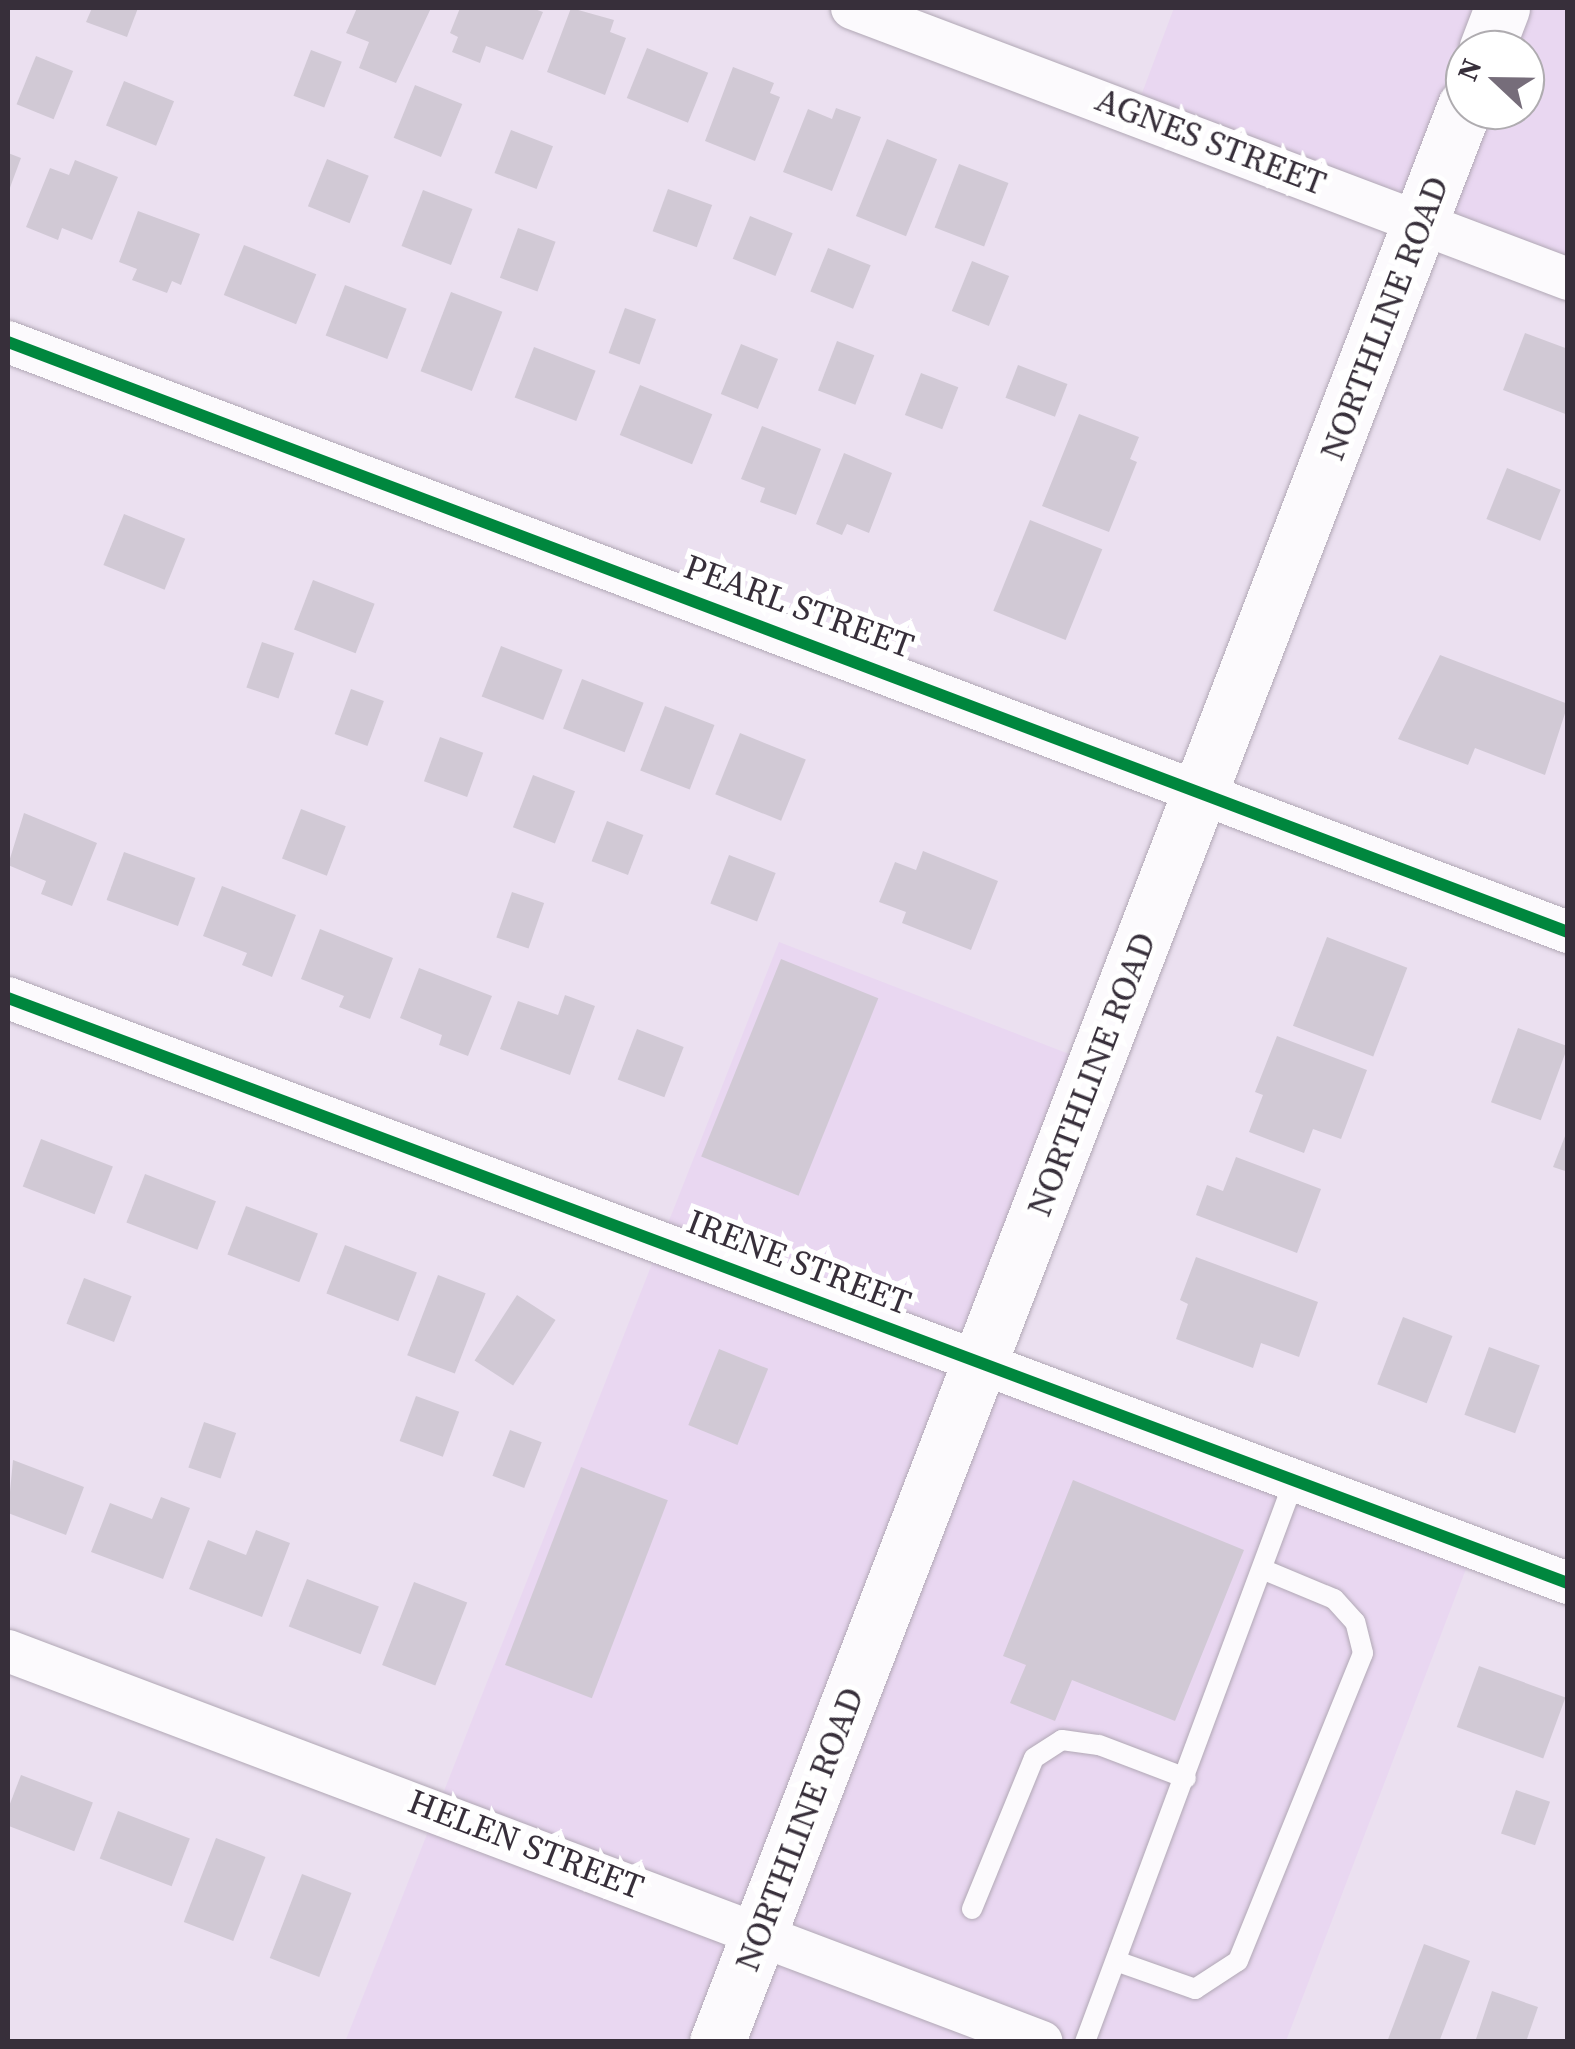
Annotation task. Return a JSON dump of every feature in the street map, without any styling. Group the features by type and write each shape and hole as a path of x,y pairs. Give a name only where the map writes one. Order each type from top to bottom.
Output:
{"main road":[{"name":"NORTHLINE ROAD","path":"717,2042 1456,130"}],"street":[{"name":"AGNES STREET","path":"852,8 1568,278"},
{"name":"PEARL STREET","path":"8,342 1568,932"},
{"name":"IRENE STREET","path":"8,998 1568,1583"},
{"name":"HELEN STREET","path":"8,1651 1042,2042"}],"lane":[{"path":"1085,2042 1294,1481"},
{"path":"1116,1961 1195,1989 1238,1960 1363,1653 1354,1622 1334,1599 1262,1569"},
{"path":"972,1910 1034,1758 1062,1740 1099,1745 1186,1778"}],"shaded area":[{"path":"1174,8 1567,8 1567,279 1135,112"},
{"path":"779,942 1095,1064 980,1363 1474,1548 1286,2041 345,2042"}],"building":[{"path":"92,8 138,8 127,37 86,22"},
{"path":"357,8 431,8 396,83 359,68 369,42 346,33"},
{"path":"460,8 532,8 543,12 523,60 486,46 480,63 452,52 458,37 450,33"},
{"path":"571,8 614,20 610,32 626,38 605,95 547,72"},
{"path":"647,48 708,73 688,123 627,98"},
{"path":"311,50 342,62 324,108 293,96"},
{"path":"36,56 73,71 54,119 17,104"},
{"path":"733,67 774,83 770,93 780,97 755,161 705,141"},
{"path":"124,81 174,101 156,146 106,126"},
{"path":"415,85 462,104 441,157 394,138"},
{"path":"836,108 861,117 832,191 783,172 808,109 832,119"},
{"path":"511,130 553,146 537,189 495,173"},
{"path":"887,139 937,159 906,236 856,216"},
{"path":"8,153 21,158 8,193"},
{"path":"327,159 369,176 350,223 308,206"},
{"path":"75,160 118,177 92,240 62,228 58,240 26,227 50,168 69,175"},
{"path":"959,164 1008,183 984,246 935,227"},
{"path":"668,189 712,205 697,247 653,231"},
{"path":"423,190 472,209 451,265 401,246"},
{"path":"138,211 200,234 181,285 172,281 167,293 132,280 137,269 119,262"},
{"path":"750,216 793,233 775,276 733,259"},
{"path":"518,228 556,242 537,291 500,278"},
{"path":"244,245 316,274 296,324 224,295"},
{"path":"828,248 871,265 853,309 810,292"},
{"path":"972,261 1009,276 989,326 952,311"},
{"path":"345,285 407,309 387,359 326,335"},
{"path":"451,292 502,312 472,391 421,371"},
{"path":"625,308 656,319 640,364 609,353"},
{"path":"1525,333 1568,349 1568,415 1503,390"},
{"path":"837,341 874,355 855,405 818,390"},
{"path":"741,344 778,359 758,409 721,394"},
{"path":"534,347 596,371 576,421 515,397"},
{"path":"1018,365 1067,384 1055,417 1005,398"},
{"path":"921,373 958,387 942,429 905,415"},
{"path":"640,385 712,414 692,464 620,435"},
{"path":"1079,414 1139,437 1130,459 1137,462 1109,532 1042,506"},
{"path":"762,426 821,449 796,515 760,502 765,488 741,479"},
{"path":"844,453 892,473 869,533 847,524 842,535 816,524"},
{"path":"1507,468 1561,490 1540,541 1486,519"},
{"path":"124,514 185,539 165,590 103,565"},
{"path":"1030,520 1102,549 1066,640 993,611"},
{"path":"313,580 375,604 356,653 294,629"},
{"path":"262,642 294,653 279,698 246,687"},
{"path":"501,646 563,670 543,720 482,696"},
{"path":"1440,655 1568,704 1545,775 1475,748 1468,765 1398,739"},
{"path":"582,679 644,703 625,752 563,728"},
{"path":"351,689 384,701 367,746 335,734"},
{"path":"665,706 714,725 690,789 640,770"},
{"path":"740,733 806,760 781,821 715,794"},
{"path":"440,737 483,753 467,797 424,781"},
{"path":"533,775 575,791 555,843 513,827"},
{"path":"301,809 346,826 327,876 282,858"},
{"path":"24,813 97,843 72,906 41,894 46,881 8,865"},
{"path":"607,821 643,835 628,875 592,861"},
{"path":"923,851 998,881 971,950 902,923 906,912 879,902 895,862 916,870"},
{"path":"124,852 195,878 178,926 107,900"},
{"path":"729,855 776,873 757,921 710,904"},
{"path":"222,886 296,915 272,977 242,965 247,953 203,936"},
{"path":"512,892 544,903 529,948 496,937"},
{"path":"320,929 393,958 370,1019 339,1007 344,996 301,979"},
{"path":"1327,937 1407,968 1373,1057 1293,1026"},
{"path":"781,959 878,998 799,1196 701,1156"},
{"path":"419,968 492,996 468,1056 439,1045 442,1035 400,1018"},
{"path":"565,995 595,1006 570,1075 500,1049 518,1001 558,1015"},
{"path":"1518,1028 1568,1046 1541,1120 1491,1102"},
{"path":"637,1029 684,1047 664,1097 618,1079"},
{"path":"1277,1036 1367,1070 1341,1139 1313,1129 1304,1153 1249,1132 1263,1095 1255,1092"},
{"path":"1568,1131 1568,1172 1553,1167"},
{"path":"41,1139 113,1167 95,1214 23,1187"},
{"path":"1236,1157 1321,1189 1297,1253 1196,1215 1207,1185 1223,1191"},
{"path":"145,1174 216,1201 197,1250 126,1223"},
{"path":"246,1206 318,1234 299,1282 227,1255"},
{"path":"345,1245 417,1273 398,1321 326,1294"},
{"path":"1196,1257 1318,1302 1299,1357 1261,1343 1253,1368 1176,1339 1188,1304 1180,1300"},
{"path":"438,1275 486,1293 455,1374 407,1355"},
{"path":"84,1278 132,1296 114,1342 66,1324"},
{"path":"517,1295 556,1320 513,1385 475,1360"},
{"path":"1403,1317 1452,1336 1427,1403 1377,1384"},
{"path":"1489,1347 1540,1365 1515,1433 1464,1415"},
{"path":"719,1349 768,1369 737,1445 688,1425"},
{"path":"416,1396 459,1412 443,1457 400,1441"},
{"path":"204,1422 236,1433 221,1478 188,1467"},
{"path":"510,1430 542,1442 524,1488 492,1476"},
{"path":"13,1460 84,1487 66,1535 8,1513"},
{"path":"581,1467 668,1500 592,1698 505,1665"},
{"path":"1073,1480 1244,1550 1175,1721 1072,1680 1055,1721 1010,1703 1026,1665 1003,1656"},
{"path":"161,1497 190,1508 163,1579 91,1552 110,1503 152,1519"},
{"path":"256,1530 290,1543 262,1617 189,1589 208,1540 246,1555"},
{"path":"307,1579 379,1607 361,1654 289,1627"},
{"path":"414,1582 467,1602 435,1686 382,1665"},
{"path":"1479,1666 1565,1697 1543,1759 1457,1727"},
{"path":"21,1775 93,1803 74,1851 8,1826 8,1809"},
{"path":"1516,1790 1550,1802 1535,1845 1501,1833"},
{"path":"118,1811 190,1839 172,1886 100,1859"},
{"path":"216,1838 265,1857 233,1941 184,1922"},
{"path":"302,1874 351,1893 319,1977 270,1958"},
{"path":"1424,1944 1470,1961 1439,2042 1387,2042"},
{"path":"1492,1991 1538,2007 1526,2042 1475,2042"}],"cycle path":[{"path":"8,342 1568,932"},
{"path":"8,998 1568,1583"}]}
